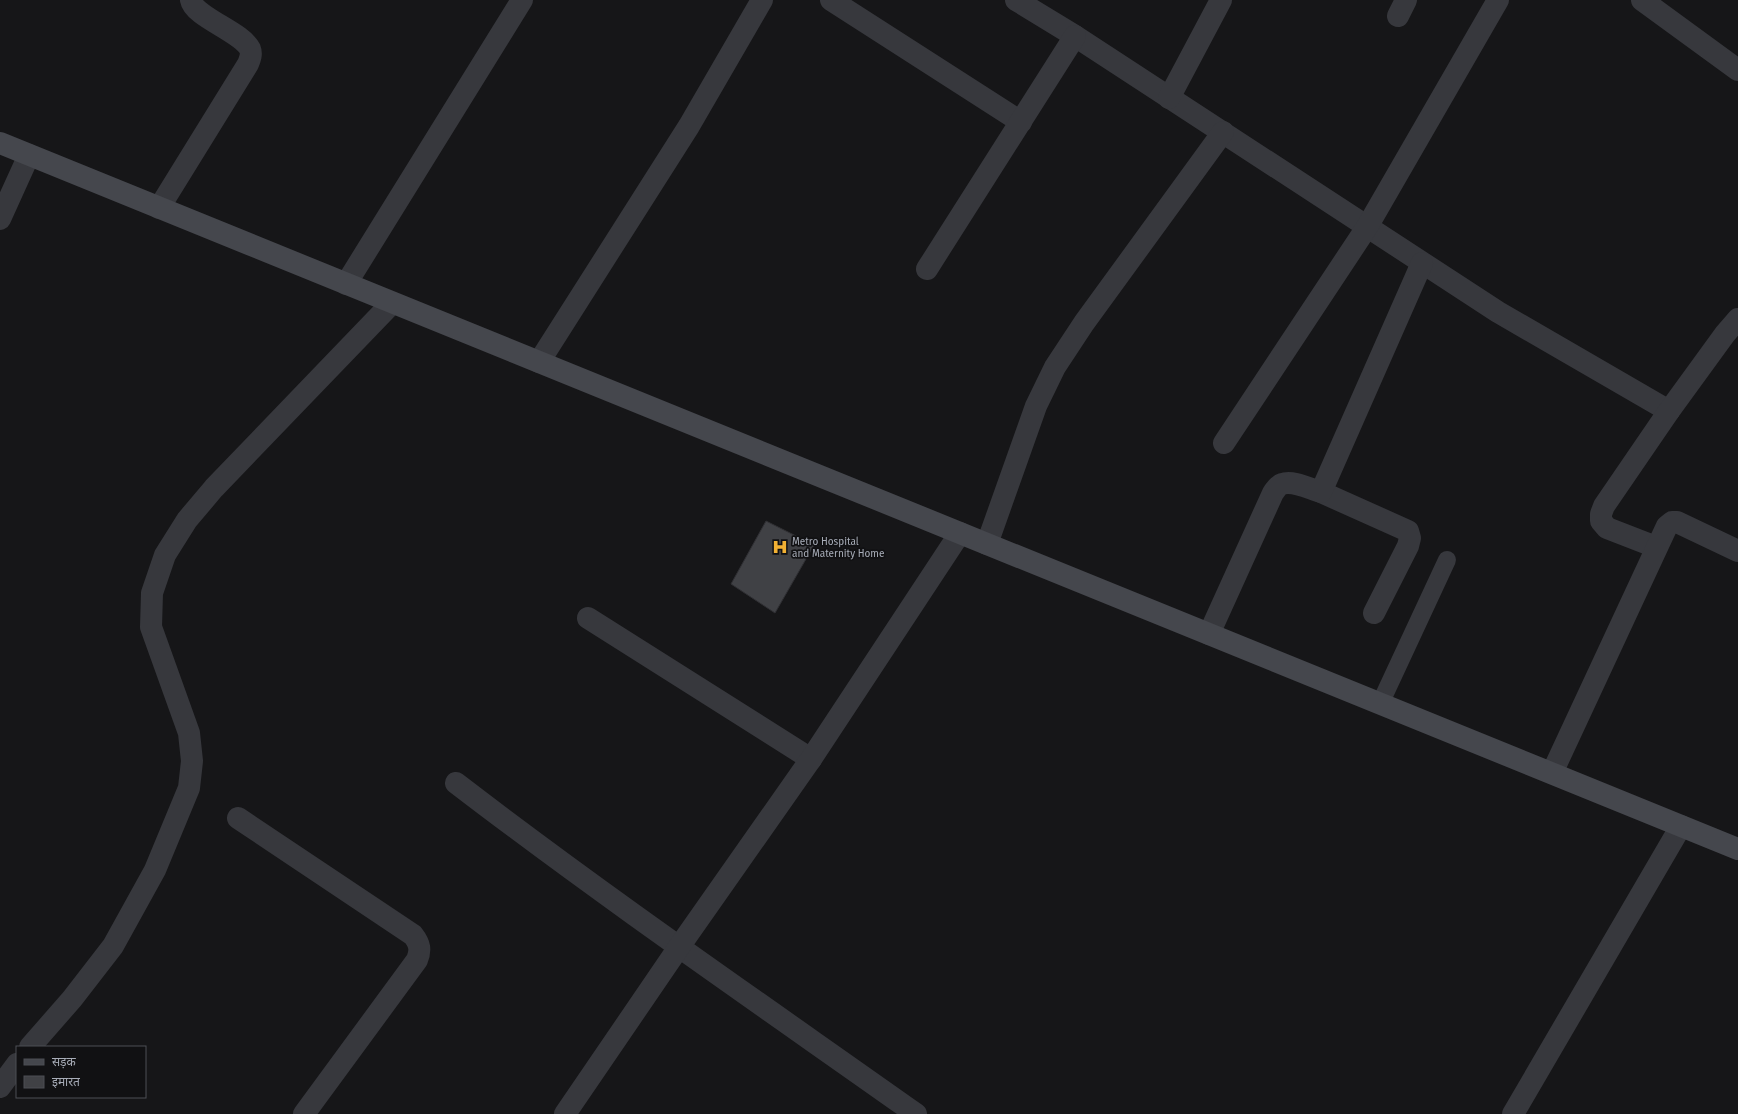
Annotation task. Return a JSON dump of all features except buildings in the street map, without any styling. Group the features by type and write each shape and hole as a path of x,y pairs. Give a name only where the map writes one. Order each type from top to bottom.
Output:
{"main road":[{"path":"0,143 1738,849"}],"street":[{"path":"159,208 248,64 251,55 250,48 244,41 198,10 192,3 192,0"},
{"path":"346,284 522,0"},
{"path":"539,362 689,126 762,0"},
{"path":"831,0 1021,122"},
{"path":"1016,0 1075,36 1498,312 1669,411"},
{"path":"1169,98 1221,0"},
{"path":"1224,443 1367,226 1498,0"},
{"path":"1642,0 1738,70"},
{"path":"927,269 1075,36"},
{"path":"986,544 1036,406 1056,367 1084,323 1223,132"},
{"path":"0,219 29,155"},
{"path":"1321,492 1422,263"},
{"path":"31,1046 72,998 113,946 155,870 189,788 192,761 189,733 151,628 152,593 165,555 187,520 214,488 392,302"},
{"path":"1656,547 1607,528 1600,521 1601,514 1604,506 1669,411 1725,334 1738,319"},
{"path":"1209,634 1273,493 1278,486 1284,483 1291,483 1321,492 1408,531 1410,538 1408,546 1374,613"},
{"path":"1552,773 1667,526 1672,522 1677,522 1738,551"},
{"path":"565,1114 679,947 811,759 960,533"},
{"path":"588,618 811,759"},
{"path":"456,783 518,831 679,947 916,1114"},
{"path":"238,818 413,935 419,945 420,952 417,960 304,1114"},
{"path":"1513,1114 1680,826"},
{"path":"0,1088 16,1065"}],"lane":[{"path":"1380,704 1448,560"}],"place":[{"name":"Metro Hospital and Maternity Home","path":"780,547"}]}
